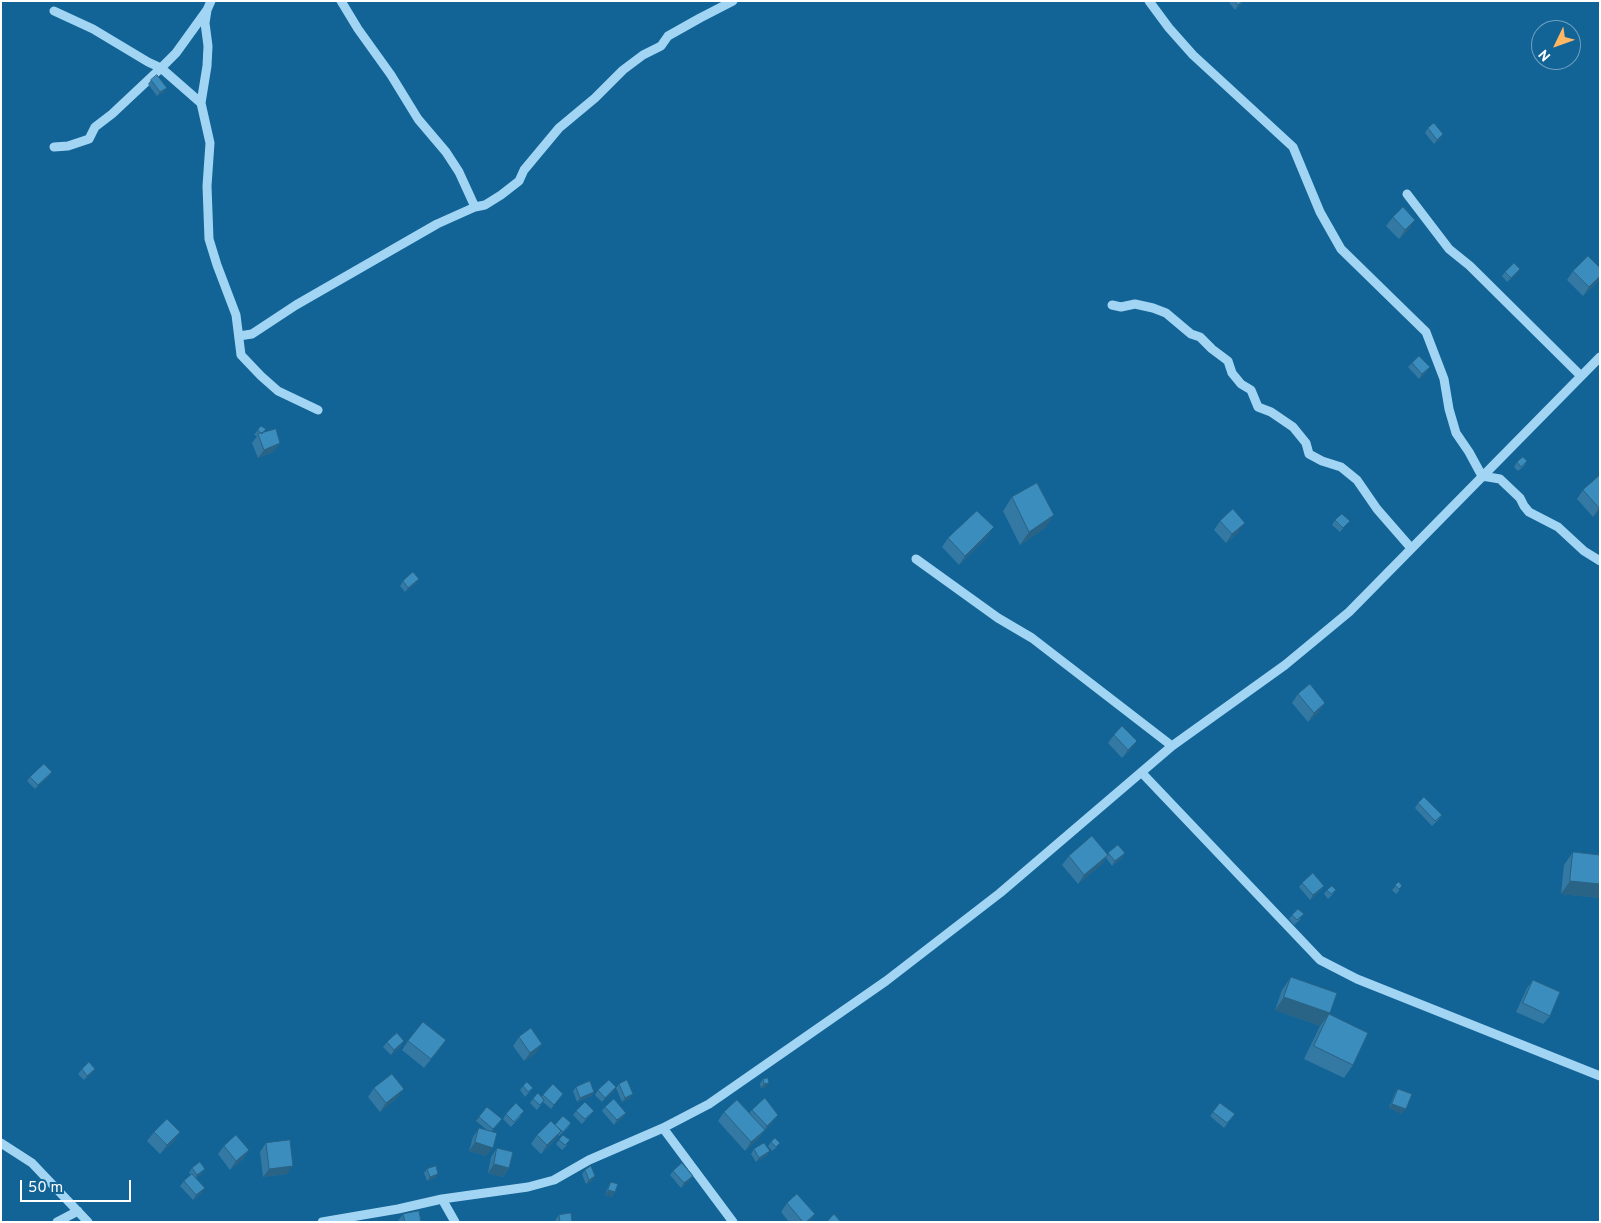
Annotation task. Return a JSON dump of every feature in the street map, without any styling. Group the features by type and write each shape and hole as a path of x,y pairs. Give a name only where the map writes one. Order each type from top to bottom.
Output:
{"street":[{"path":"341,1 418,119 451,159 459,172 474,207"},
{"path":"239,336 252,334 332,283 437,224 474,207 485,205 501,195 519,181 524,170 559,128 595,98 623,70 643,55 661,46 668,36 733,1"},
{"path":"1150,1 1169,28 1193,55 1293,147 1320,212 1341,249 1426,332 1444,380 1449,409 1456,433 1482,476"},
{"path":"54,147 68,146 89,139 95,127 112,114 176,53 209,6"},
{"path":"209,6 205,23 208,46 207,66 201,103 210,143 207,186 208,239 236,315 241,355 278,391 318,410"},
{"path":"54,11 92,29 161,68 201,103"},
{"path":"1407,194 1449,249 1470,266 1581,376"},
{"path":"1112,305 1121,307 1135,304 1154,308 1166,313 1192,334 1200,337 1228,361 1232,373 1241,384 1251,390 1258,407 1271,412 1293,427 1306,443 1309,454 1322,461 1341,467 1357,480 1377,509 1411,548"},
{"path":"322,1222 398,1209 442,1199 528,1187 554,1180 589,1160 663,1128 709,1104 886,981 1000,893 1172,746 1285,665 1349,612 1600,357"},
{"path":"1482,476 1500,479 1520,498 1529,512 1558,526 1584,551 1600,561"},
{"path":"916,559 998,618 1032,638 1172,746"},
{"path":"1142,773 1320,960 1357,979 1600,1076"},
{"path":"663,1128 733,1222"},
{"path":"1,1143 32,1163 88,1222"},
{"path":"442,1199 455,1222"},
{"path":"57,1222 78,1212"}],"building":[{"path":"1235,1 1243,1 1238,5"},
{"path":"157,75 167,88 160,92 151,80"},
{"path":"1434,123 1443,134 1437,140 1428,128"},
{"path":"1403,207 1415,220 1405,230 1393,217"},
{"path":"1588,256 1600,268 1600,276 1589,287 1573,271"},
{"path":"1514,263 1520,269 1511,278 1505,272"},
{"path":"1419,356 1430,367 1422,374 1412,363"},
{"path":"261,426 266,429 262,434 258,430"},
{"path":"276,429 280,443 264,450 258,434"},
{"path":"1523,457 1527,461 1521,467 1517,462"},
{"path":"1600,475 1600,507 1599,508 1583,490"},
{"path":"1037,483 1054,515 1029,532 1012,497"},
{"path":"1233,509 1245,523 1232,534 1220,521"},
{"path":"977,511 994,527 965,556 948,538"},
{"path":"1342,514 1350,521 1343,528 1335,520"},
{"path":"413,572 419,579 408,588 403,581"},
{"path":"1310,684 1325,703 1314,713 1298,694"},
{"path":"1122,726 1137,741 1128,750 1114,735"},
{"path":"44,764 52,772 38,785 30,777"},
{"path":"1424,797 1442,815 1435,821 1418,803"},
{"path":"1092,836 1108,855 1084,875 1069,856"},
{"path":"1118,845 1125,853 1115,861 1108,853"},
{"path":"1573,852 1600,855 1600,884 1570,881"},
{"path":"1313,873 1324,886 1313,895 1302,883"},
{"path":"1399,882 1402,886 1399,889 1395,885"},
{"path":"1332,886 1336,890 1331,894 1327,890"},
{"path":"1298,909 1304,914 1297,920 1292,915"},
{"path":"1291,977 1337,993 1330,1013 1284,997"},
{"path":"1533,980 1560,992 1550,1016 1523,1003"},
{"path":"1329,1014 1368,1033 1353,1065 1314,1046"},
{"path":"423,1022 446,1040 431,1059 408,1041"},
{"path":"531,1028 542,1044 530,1053 519,1037"},
{"path":"397,1033 404,1041 394,1050 387,1042"},
{"path":"89,1062 95,1069 87,1076 82,1069"},
{"path":"392,1074 404,1089 386,1103 374,1088"},
{"path":"768,1078 769,1083 764,1084 763,1079"},
{"path":"609,1080 616,1087 605,1098 598,1090"},
{"path":"627,1080 633,1094 625,1098 619,1084"},
{"path":"590,1081 594,1092 580,1098 576,1087"},
{"path":"527,1082 533,1088 528,1092 523,1086"},
{"path":"553,1084 563,1094 554,1105 543,1095"},
{"path":"1398,1089 1412,1094 1406,1109 1392,1104"},
{"path":"538,1093 544,1100 540,1105 533,1099"},
{"path":"765,1098 778,1115 767,1126 752,1110"},
{"path":"614,1099 626,1113 617,1120 605,1107"},
{"path":"737,1100 765,1130 751,1142 724,1112"},
{"path":"585,1102 594,1111 585,1119 576,1111"},
{"path":"516,1103 524,1111 514,1122 506,1114"},
{"path":"1220,1103 1235,1114 1227,1123 1213,1112"},
{"path":"487,1107 502,1119 493,1129 479,1117"},
{"path":"563,1116 571,1123 563,1132 555,1125"},
{"path":"167,1119 180,1132 167,1145 154,1132"},
{"path":"551,1121 561,1131 547,1145 537,1135"},
{"path":"479,1128 497,1133 493,1148 475,1142"},
{"path":"236,1135 249,1150 236,1161 224,1146"},
{"path":"563,1135 570,1140 565,1145 559,1140"},
{"path":"775,1138 780,1143 776,1147 771,1142"},
{"path":"290,1140 293,1166 269,1169 266,1143"},
{"path":"764,1143 770,1151 759,1158 754,1149"},
{"path":"497,1148 513,1152 509,1168 494,1164"},
{"path":"200,1162 205,1169 197,1175 192,1168"},
{"path":"682,1163 693,1176 684,1183 673,1171"},
{"path":"436,1166 438,1174 430,1177 427,1169"},
{"path":"591,1166 595,1176 589,1180 585,1170"},
{"path":"192,1174 205,1188 196,1195 184,1181"},
{"path":"611,1182 618,1184 615,1192 608,1190"},
{"path":"797,1194 815,1214 806,1222 803,1222 787,1203"},
{"path":"419,1211 421,1222 405,1222 403,1214"},
{"path":"571,1213 572,1222 560,1222 559,1215"},
{"path":"834,1214 841,1222 827,1222"}]}
